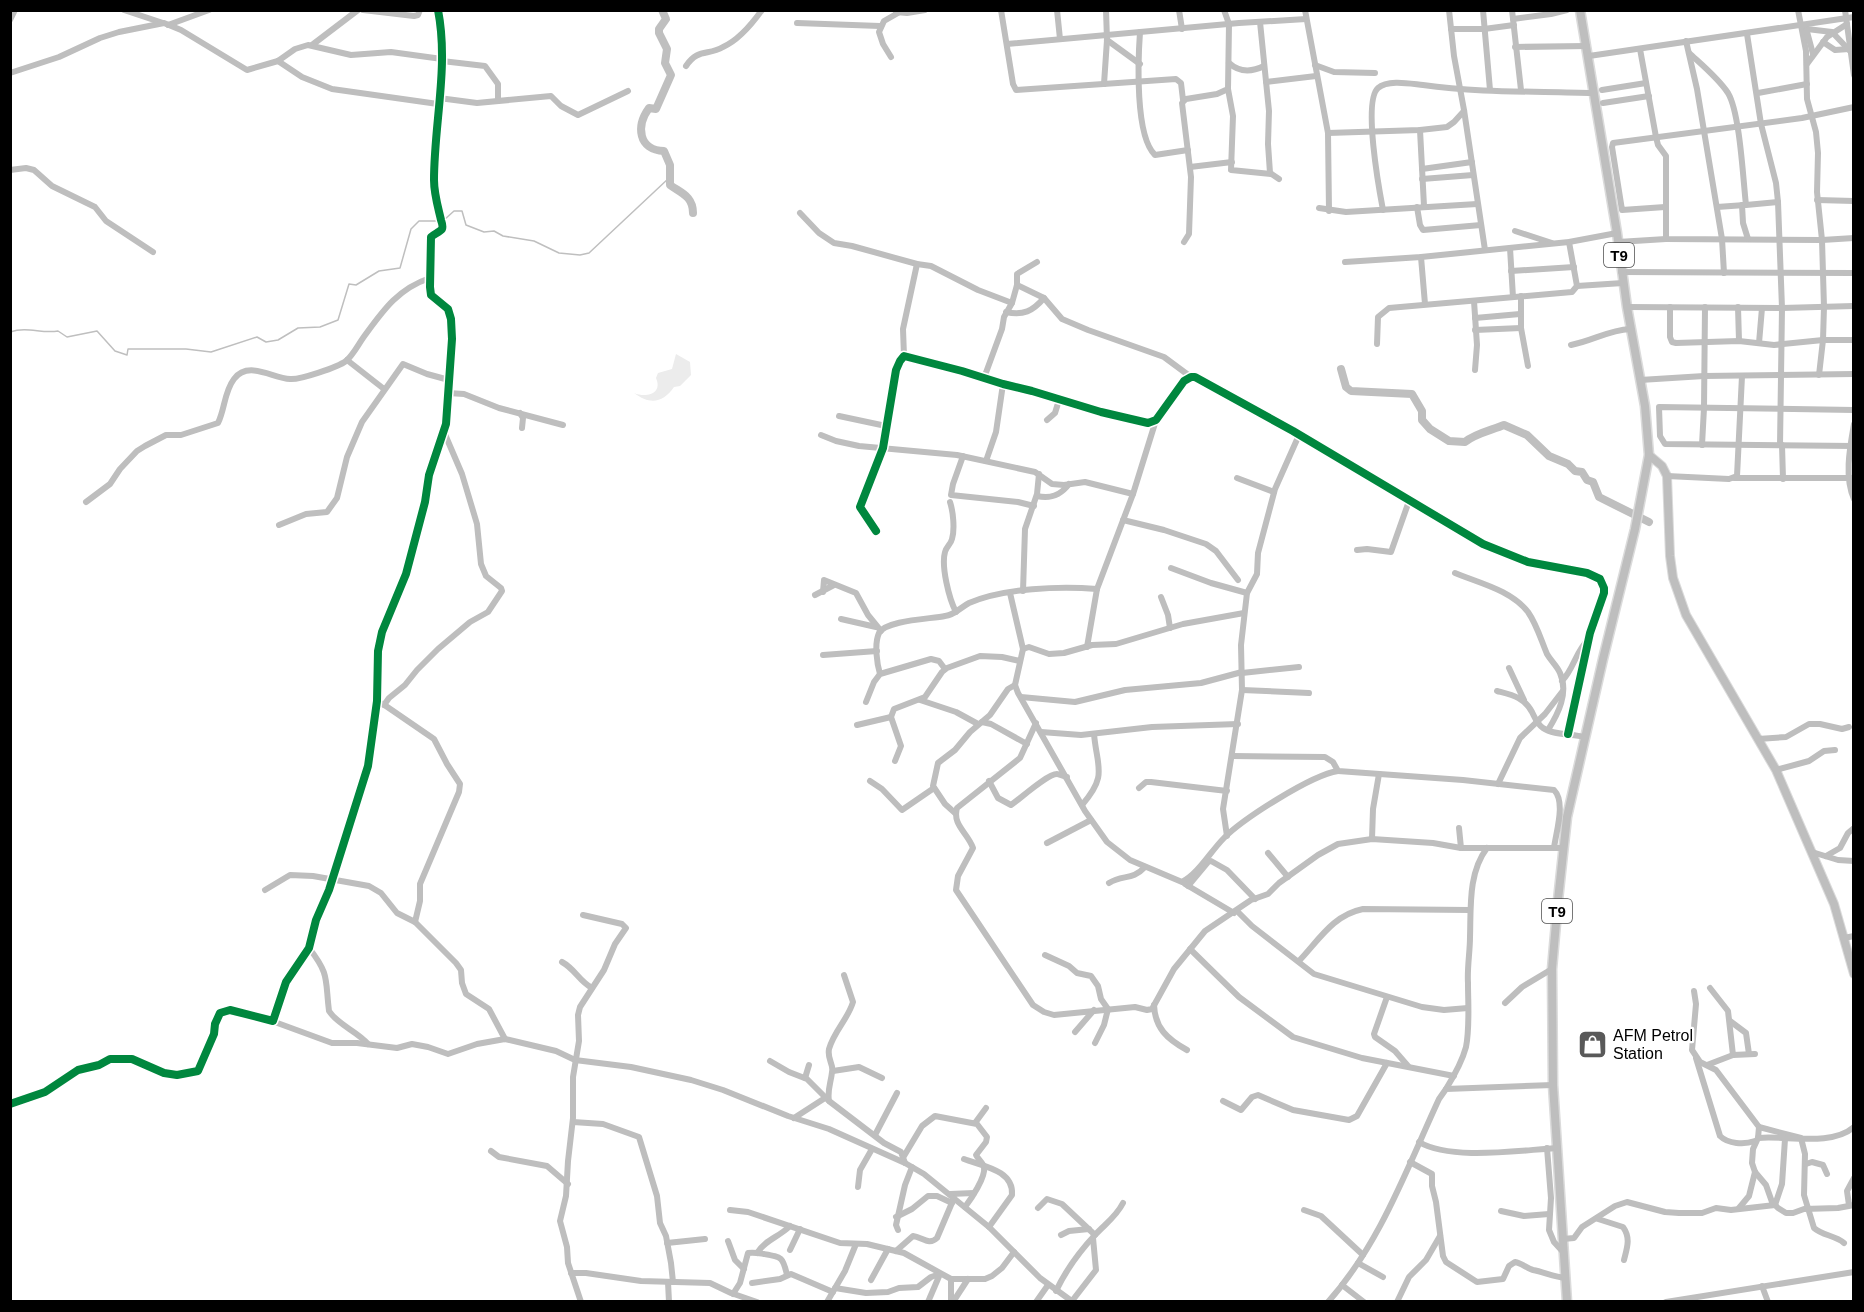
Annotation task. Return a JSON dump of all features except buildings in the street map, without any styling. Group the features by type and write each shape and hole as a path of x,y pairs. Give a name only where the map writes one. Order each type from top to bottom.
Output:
{"highway":[{"name":"T9","path":"1567,1302 1553,1085 1552,969 1563,848 1584,737 1642,500 1649,455 1646,406 1621,272 1598,92 1588,56 1580,10"}],"main road":[{"path":"1649,455 1662,466 1667,476 1670,556 1679,598 1693,629 1776,770 1834,904 1854,974"}],"street":[{"path":"10,20 15,10"},
{"path":"124,10 181,30 242,68 250,70 278,61 299,47 312,45 351,56 392,52 485,66 498,84 498,101"},
{"path":"10,73 59,57 110,35 166,24 209,10"},
{"path":"312,45 358,10"},
{"path":"363,10 414,16 418,15 420,10"},
{"path":"272,1022 275,1019 286,982 309,948 316,920 332,880 368,766 377,701 378,651 382,632 406,574 425,502 429,475 446,424 452,339 451,319 448,309 431,295 430,278 431,237 441,231 443,226 435,199 434,181 442,60 442,35 438,10"},
{"path":"686,66 695,56 707,51 715,51 733,42 762,10"},
{"path":"891,57 880,37 880,26 895,12 925,10"},
{"path":"1001,10 1013,84 1016,90 1176,79 1181,82 1190,167 1189,234 1184,242"},
{"path":"1057,10 1060,39"},
{"path":"1104,84 1106,10"},
{"path":"1179,10 1182,29"},
{"path":"1305,10 1328,133 1329,211"},
{"path":"1449,10 1455,64 1485,250"},
{"path":"1483,10 1490,90"},
{"path":"1512,10 1521,90"},
{"path":"1451,29 1484,29 1567,10"},
{"path":"1798,10 1813,54"},
{"path":"1218,25 1224,13"},
{"path":"1224,13 1229,24 1228,90 1233,116 1232,171 1270,174 1279,179"},
{"path":"1588,56 1854,17"},
{"path":"1806,64 1846,18"},
{"path":"1846,18 1854,75"},
{"path":"1007,44 1306,19"},
{"path":"1260,22 1269,111 1270,174"},
{"path":"797,23 880,26"},
{"path":"1804,26 1832,32 1850,50"},
{"path":"1804,26 1807,99 1816,132 1818,153 1817,200 1824,274 1823,340 1819,375"},
{"path":"1140,33 1140,114 1153,153 1158,155 1188,150"},
{"path":"1747,34 1758,93 1761,124 1769,152 1778,202 1782,308 1780,410 1783,479"},
{"path":"1107,37 1140,64"},
{"path":"1686,42 1717,207 1724,273"},
{"path":"1823,42 1835,50 1850,50"},
{"path":"1515,48 1587,46"},
{"path":"1640,49 1656,138 1666,156 1666,239"},
{"path":"1689,53 1731,98 1737,126 1744,205 1743,224 1748,239"},
{"path":"278,61 302,77 332,88 438,101 477,103 551,96 561,106 578,115 628,91"},
{"path":"1229,63 1237,69 1249,71 1264,66"},
{"path":"1315,65 1334,72 1375,73"},
{"path":"1266,82 1316,76"},
{"path":"1383,210 1375,164 1373,131 1374,95 1379,87 1386,84 1461,90 1598,92 1646,83"},
{"path":"1758,93 1807,84"},
{"path":"1184,100 1228,90"},
{"path":"1603,103 1649,96"},
{"path":"1665,207 1622,210 1612,147 1616,142 1761,124 1854,107"},
{"path":"1328,133 1420,130 1451,125 1464,110"},
{"path":"1420,130 1422,169 1420,225 1423,230 1481,225"},
{"path":"1190,167 1232,162"},
{"path":"1422,169 1472,162"},
{"path":"10,170 26,168 34,170 52,186 94,207 106,221 153,252"},
{"path":"1422,179 1473,175"},
{"path":"1817,200 1854,201"},
{"path":"1717,207 1778,202"},
{"path":"1319,208 1346,212 1477,204"},
{"path":"800,213 819,234 834,243 930,266 978,290 1012,303"},
{"path":"1515,231 1555,244"},
{"path":"1345,262 1421,257 1617,237 1822,240 1854,238"},
{"path":"1377,344 1376,323 1383,311 1396,306 1575,291 1577,286 1569,242"},
{"path":"1510,248 1513,297"},
{"path":"1421,257 1425,304"},
{"path":"984,378 1006,312 1012,303 1018,272 1037,262"},
{"path":"876,531 860,507 883,448 896,370 904,356 903,329 917,264"},
{"path":"1512,272 1574,267"},
{"path":"1621,272 1854,273"},
{"path":"86,502 110,484 120,469 145,446 166,435 181,435 218,423 229,387 237,375 252,370 291,380 331,368 347,360 390,302 405,289 430,278"},
{"path":"1577,286 1623,283"},
{"path":"1017,285 1044,298 1062,319 1164,357 1191,377 1212,386 1299,435 1484,544 1506,555 1528,562 1587,573 1600,579 1604,593 1589,639 1568,734"},
{"path":"1521,297 1521,328 1528,366"},
{"path":"1006,312 1024,314 1044,298"},
{"path":"1474,301 1476,369"},
{"path":"1627,307 1854,306"},
{"path":"1670,307 1670,340 1676,343 1854,340"},
{"path":"1701,445 1704,408 1705,307"},
{"path":"1738,308 1739,341"},
{"path":"1759,343 1762,308"},
{"path":"1475,318 1520,314"},
{"path":"1475,330 1521,328"},
{"path":"1571,345 1592,340 1610,331 1630,329"},
{"path":"904,356 1101,412 1142,422 1156,420"},
{"path":"347,360 384,390"},
{"path":"279,525 306,514 327,512 337,498 347,457 362,422 403,364 449,380"},
{"path":"1640,381 1704,376 1854,374"},
{"path":"1734,478 1737,476 1742,376"},
{"path":"1087,647 1097,589 1133,495 1156,420 1184,381 1191,377"},
{"path":"986,461 996,432 1003,384"},
{"path":"448,393 465,394 499,408 563,425"},
{"path":"1047,420 1055,413 1059,400"},
{"path":"1852,446 1665,444 1660,436 1659,407 1854,410"},
{"path":"520,412 523,416 522,428"},
{"path":"839,416 886,426"},
{"path":"1854,424 1851,478 1854,499"},
{"path":"384,705 438,649 470,622 488,612 502,591 486,576 481,564 477,524 462,474 444,432"},
{"path":"821,435 847,444 910,452 933,451 963,456 1039,474 1052,484 1085,482 1133,495"},
{"path":"1227,836 1222,814 1242,690 1241,651 1247,593 1257,574 1258,553 1274,492 1299,435"},
{"path":"963,456 951,495 1018,502 1034,506"},
{"path":"1023,591 1025,529 1034,506 1039,474"},
{"path":"1667,476 1851,478"},
{"path":"1237,478 1274,492"},
{"path":"1036,496 1052,498 1065,490 1069,484"},
{"path":"1357,550 1392,552 1409,501"},
{"path":"950,502 953,533 946,549 945,562 949,591 956,612"},
{"path":"1123,520 1206,544 1216,551 1238,580"},
{"path":"1171,568 1247,593"},
{"path":"1455,573 1499,591 1524,608 1536,625 1547,653 1560,672 1563,691 1562,702 1546,729"},
{"path":"815,595 823,592 824,580 856,593 867,615 879,629 877,651 880,674"},
{"path":"841,619 879,629 948,616 969,603 1010,593 1064,588 1097,589"},
{"path":"1010,593 1023,648 1015,685 1091,820 1115,850 1145,867 1185,884 1235,912 1314,974 1387,997 1435,1009 1468,1008"},
{"path":"1161,597 1170,628"},
{"path":"1023,648 1029,647 1055,654 1116,644 1170,628 1244,613"},
{"path":"1562,681 1589,639"},
{"path":"823,655 877,651"},
{"path":"895,761 901,742 891,717 892,711 897,707 925,697 945,669 981,656 1020,661"},
{"path":"866,702 880,674 931,659 939,661 945,669"},
{"path":"1021,697 1075,702 1125,690 1201,683 1242,673 1299,667"},
{"path":"1509,669 1524,701 1537,721 1546,729"},
{"path":"955,813 945,804 934,788 938,763 955,750 995,709 1008,689 1015,685"},
{"path":"1242,690 1309,693"},
{"path":"1497,691 1524,701"},
{"path":"1498,784 1516,743 1563,691"},
{"path":"919,700 956,712 980,723 991,724 1027,744"},
{"path":"377,701 434,739 460,784 459,792 420,884 420,901 415,922"},
{"path":"857,725 891,717"},
{"path":"1036,723 1020,758 958,805 955,813 957,823 973,848 958,876 956,891 1034,1005 1054,1015 1139,1006 1149,1010 1174,969 1205,931 1255,898 1268,894 1332,846 1372,839 1433,843 1461,848 1563,848"},
{"path":"1041,732 1070,735 1174,726 1238,724"},
{"path":"1758,739 1786,737 1809,724 1842,729 1849,727"},
{"path":"1528,730 1546,729 1584,737"},
{"path":"1082,805 1096,786 1100,768 1094,734"},
{"path":"1776,770 1809,761 1824,751 1835,750"},
{"path":"1233,756 1325,757 1333,762 1338,771"},
{"path":"1185,884 1227,836 1306,782 1338,771 1557,791 1560,804 1554,848"},
{"path":"1372,839 1373,809 1379,774"},
{"path":"989,781 998,798 1011,805 1027,791 1054,775 1067,777"},
{"path":"870,781 882,789 902,810 934,788"},
{"path":"1139,788 1146,782 1227,791"},
{"path":"1047,843 1091,820"},
{"path":"1459,828 1461,848"},
{"path":"1826,856 1840,848 1848,833 1854,828"},
{"path":"1471,848 1479,861"},
{"path":"1328,1302 1358,1263 1377,1233 1438,1099 1454,1076 1466,1049 1470,910 1475,871 1487,848"},
{"path":"1812,852 1838,861 1854,861"},
{"path":"1268,853 1288,877"},
{"path":"1185,884 1211,861 1227,870 1255,898"},
{"path":"1109,883 1115,879 1138,874 1145,867"},
{"path":"265,890 290,875 313,876 376,890 398,913 415,922 456,963 461,970 464,992 489,1009 505,1039"},
{"path":"1299,961 1329,926 1354,910 1470,910"},
{"path":"582,1302 571,1273 560,1221 568,1184 579,1010 604,970 615,944 626,927 622,924 583,915"},
{"path":"1844,938 1854,936"},
{"path":"309,948 321,964 327,978 329,1011 359,1034 368,1044"},
{"path":"1190,949 1239,998 1293,1037 1347,1054 1454,1076"},
{"path":"1045,955 1069,966 1077,973 1091,976 1098,986 1101,999 1108,1009 1104,1025 1095,1043"},
{"path":"562,962 571,967 581,981 592,988"},
{"path":"1504,1002 1522,987 1552,969"},
{"path":"827,1100 833,1071 828,1059 829,1049 853,1002 844,975"},
{"path":"1710,988 1712,994 1726,1007 1730,1021 1733,1055"},
{"path":"1694,991 1692,1050 1720,1136 1726,1141 1746,1144 1756,1139 1835,1136 1854,1127"},
{"path":"1387,997 1374,1034 1395,1051 1408,1066"},
{"path":"1154,1005 1155,1019 1161,1030 1187,1050"},
{"path":"10,1104 45,1092 78,1070 99,1065 110,1059 132,1059 164,1073 177,1075 196,1072 202,1065 214,1034 216,1020 222,1011 230,1010 329,1042 396,1048 412,1044 448,1054 477,1044 505,1039 556,1051 575,1060 631,1067 691,1080 821,1126 872,1149 904,1160"},
{"path":"1075,1032 1094,1010"},
{"path":"1707,1065 1733,1055 1752,1054 1746,1033 1730,1021"},
{"path":"1696,1058 1716,1070 1759,1127 1801,1138"},
{"path":"770,1061 805,1078 841,1112 875,1135 912,1167 933,1180 989,1227 1048,1285 1073,1301 1096,1270 1094,1237 1089,1229 1056,1201 1047,1199 1038,1208"},
{"path":"1223,1101 1241,1110 1252,1097 1258,1095 1293,1110 1350,1120 1357,1116 1387,1063"},
{"path":"805,1078 809,1065"},
{"path":"833,1071 859,1067 882,1078"},
{"path":"1446,1089 1553,1085"},
{"path":"875,1135 897,1093"},
{"path":"794,1118 827,1100"},
{"path":"975,1123 986,1108"},
{"path":"904,1160 922,1126 935,1116 975,1123 987,1137 976,1155 984,1166"},
{"path":"573,1122 603,1124 639,1137 656,1192 660,1223 666,1236 671,1282 669,1302"},
{"path":"1759,1127 1752,1163 1775,1205 1786,1213 1851,1205 1847,1191 1854,1178"},
{"path":"1801,1138 1806,1164 1804,1194 1814,1228 1844,1243"},
{"path":"1775,1205 1782,1184 1785,1139"},
{"path":"1419,1142 1435,1150 1468,1152 1558,1148"},
{"path":"858,1187 860,1170 872,1149"},
{"path":"1547,1149 1551,1198 1550,1230 1554,1242 1564,1253"},
{"path":"491,1151 499,1157 547,1166 568,1184"},
{"path":"964,1159 1007,1177 1013,1192 989,1227"},
{"path":"1410,1162 1432,1173 1444,1260 1477,1282 1503,1279 1509,1266 1515,1262 1533,1270 1566,1278"},
{"path":"1806,1164 1812,1162 1824,1166 1827,1174"},
{"path":"965,1207 981,1178 984,1166"},
{"path":"898,1230 896,1217 912,1167"},
{"path":"1738,1208 1749,1196 1755,1172"},
{"path":"896,1217 912,1209 928,1196 952,1198 974,1192"},
{"path":"896,1251 913,1236 934,1242 952,1198"},
{"path":"1563,1239 1574,1238 1582,1227 1615,1206 1627,1202 1665,1212 1702,1213 1716,1208 1731,1210 1775,1205"},
{"path":"1056,1291 1066,1271 1115,1216 1123,1203"},
{"path":"730,1210 748,1212 840,1243 896,1251 911,1256 951,1279 985,1279 992,1276 1014,1252"},
{"path":"1304,1210 1321,1216 1363,1255"},
{"path":"1501,1211 1524,1216 1550,1214"},
{"path":"1597,1219 1613,1222 1623,1227 1628,1235 1624,1260"},
{"path":"757,1253 762,1244 790,1226"},
{"path":"790,1250 800,1229"},
{"path":"1061,1235 1069,1231 1089,1229"},
{"path":"1397,1302 1409,1277 1426,1260 1440,1235"},
{"path":"667,1242 705,1239"},
{"path":"728,1241 735,1260 744,1269"},
{"path":"827,1302 845,1271 856,1244"},
{"path":"871,1280 888,1249"},
{"path":"733,1294 739,1286 748,1254 757,1253 780,1257 785,1262 787,1275"},
{"path":"1358,1263 1383,1277"},
{"path":"1666,1302 1854,1272"},
{"path":"571,1273 641,1281 710,1284 757,1302"},
{"path":"752,1283 797,1275 834,1290 875,1293 888,1292 899,1287 918,1287 931,1277 940,1274"},
{"path":"928,1302 940,1274"},
{"path":"951,1279 952,1302"},
{"path":"952,1302 969,1279"},
{"path":"1036,1302 1048,1285"},
{"path":"1342,1285 1364,1302"},
{"path":"1762,1286 1768,1302"},
{"path":"874,1302 875,1293"},
{"path":"957,1295 962,1302"}],"shaded area":[{"path":"676,354 690,362 691,375 680,386 674,387 661,399 651,401 634,393 648,395 655,391 658,373 672,369"}],"waterway":[{"path":"662,10 666,19 659,33 667,49 665,63 671,75 656,109 649,108 645,115 642,122 642,136 644,142 649,146 655,150 664,151 670,165 670,185 689,199 693,213"},
{"path":"444,220 454,211 462,211 466,225 484,232 494,231 503,236 534,241 559,253 580,255 589,253 669,178"},
{"path":"10,332 17,330 58,331 67,337 97,331 115,351 127,355 128,349 186,349 211,352 257,337 266,342 278,340 298,328 320,327 338,320 349,284 356,285 379,271 400,268 411,229 419,221 437,221"},
{"path":"1341,369 1346,387 1351,391 1412,394 1422,411 1422,420 1430,429 1449,441 1465,442 1478,434 1504,425 1527,435 1549,456 1568,464 1575,471 1582,472 1587,480 1593,482 1599,497 1649,522"}],"cycle path":[{"path":"10,1104 45,1092 78,1070 99,1065 110,1059 132,1059 164,1073 177,1075 198,1071 214,1034 220,1013 230,1010 273,1021 286,982 309,948 316,920 329,890 368,766 377,701 378,651 382,632 406,574 425,502 429,475 446,424 452,339 451,319 448,309 431,295 430,287 431,237 442,227 434,180 442,74 438,10"},
{"path":"876,531 860,507 883,448 896,370 904,356 1101,412 1148,423 1156,420 1184,381 1195,377 1293,431 1483,544 1528,562 1587,573 1600,579 1604,593 1590,633 1568,734"}],"place":[{"name":"AFM Petrol Station","path":"1592,1044"}]}
